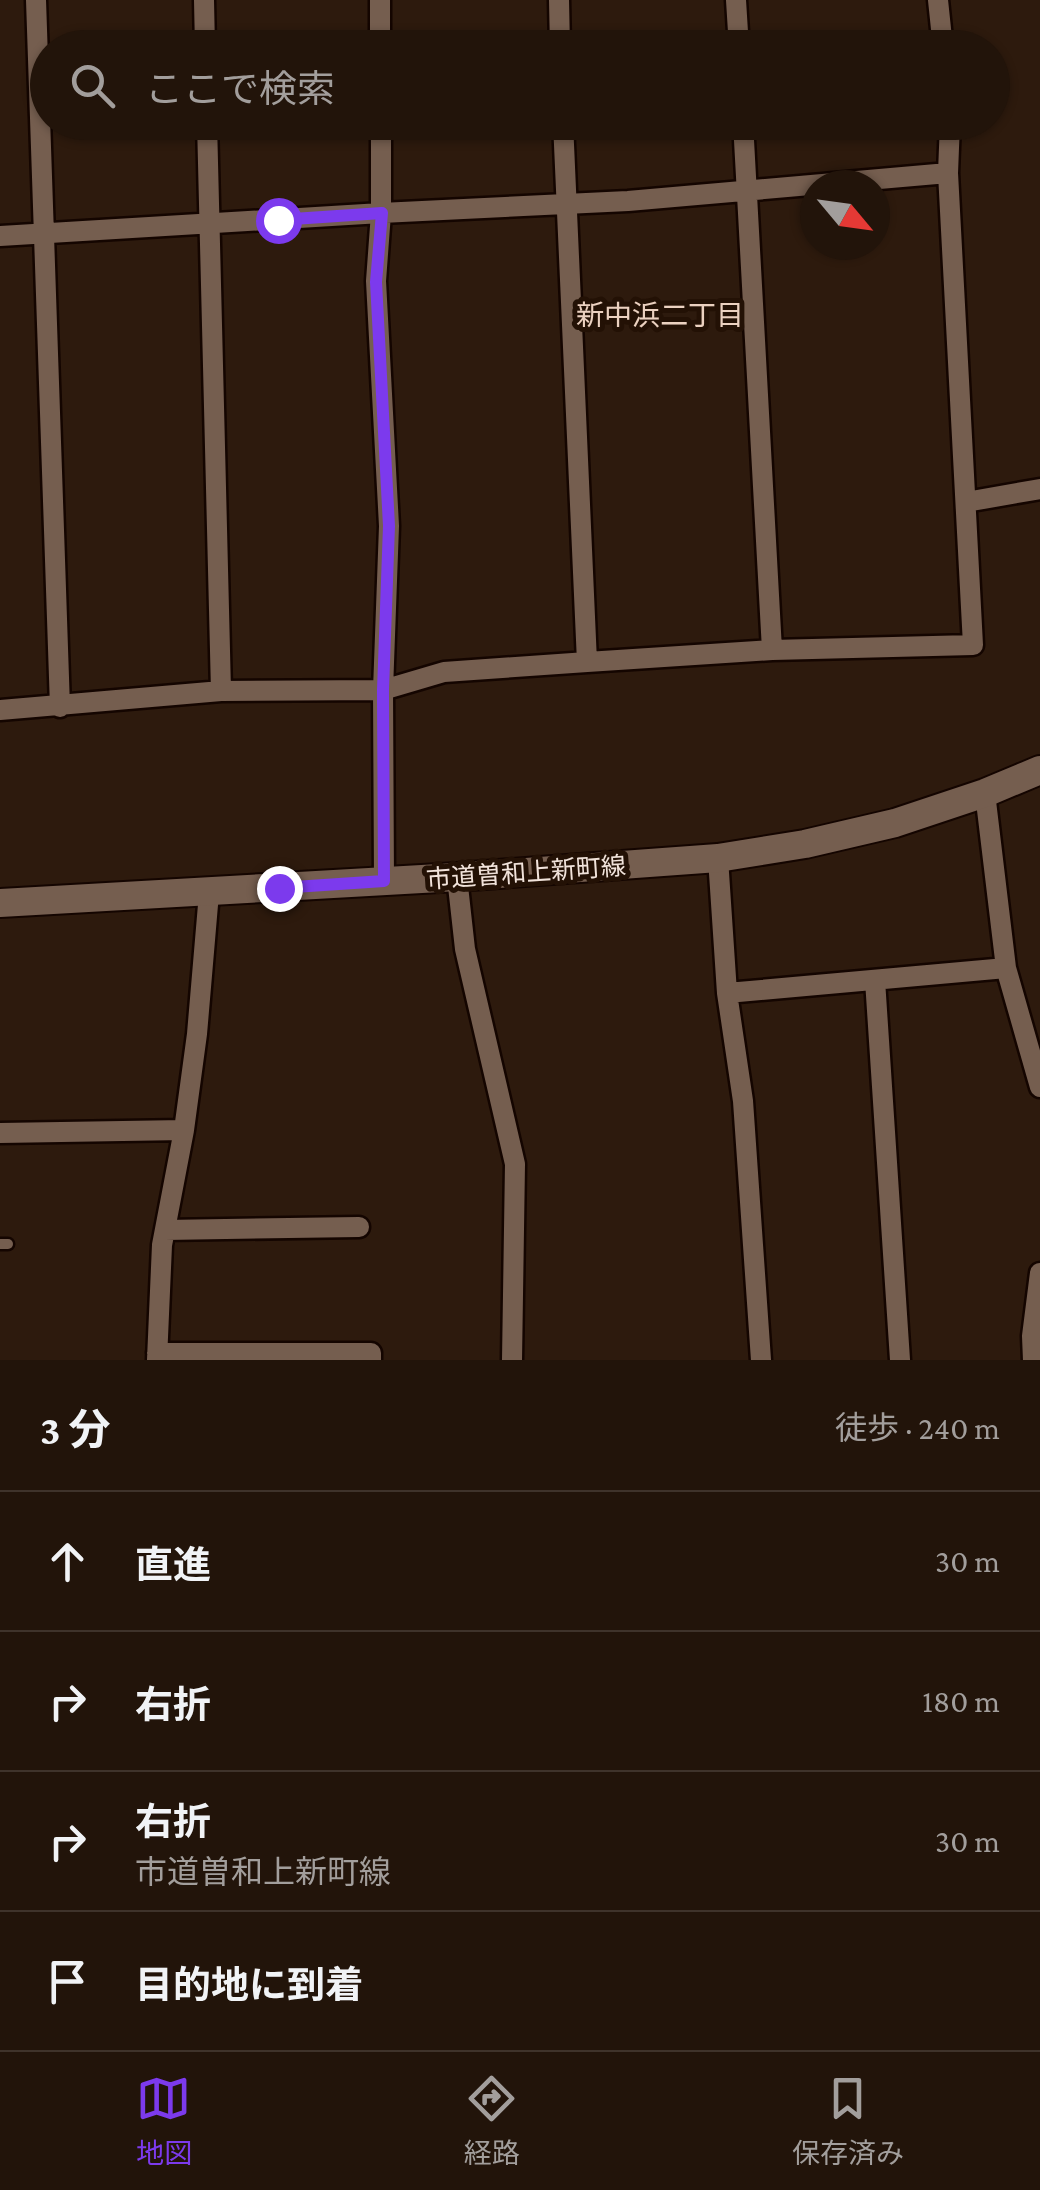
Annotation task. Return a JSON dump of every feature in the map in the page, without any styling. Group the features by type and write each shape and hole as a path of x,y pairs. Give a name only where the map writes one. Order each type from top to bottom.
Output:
{"street":[{"path":"36,0 37,30"},
{"path":"204,0 205,30"},
{"path":"380,0 380,30"},
{"path":"558,0 559,30"},
{"path":"736,0 737,30"},
{"path":"938,0 941,30"},
{"path":"41,140 60,706"},
{"path":"208,140 221,692"},
{"path":"381,140 382,213 376,282 389,526 383,690 384,881"},
{"path":"564,140 587,662"},
{"path":"744,140 772,650"},
{"path":"0,710 221,692 383,690 444,672 587,662 772,650 973,645 949,140"},
{"path":"0,236 628,201 948,173"},
{"path":"966,502 1040,489"},
{"name":"市道曽和上新町線","path":"0,903 457,878 718,858 895,824 1040,770"},
{"path":"985,793 1006,968 1040,1087"},
{"path":"718,858 727,993 743,1101 761,1360"},
{"path":"457,878 465,950 515,1164 512,1360"},
{"path":"209,893 184,1130 162,1246 157,1356 371,1354 370,1360"},
{"path":"727,993 1006,968"},
{"path":"875,980 900,1360"},
{"path":"0,1133 184,1130"},
{"path":"166,1230 358,1227"},
{"path":"1033,1360 1040,1273"}],"district":[{"name":"新中浜二丁目","path":"660,315"}],"route":[{"path":"278,220 382,213 376,282 389,526 383,690 384,881 279,888"}]}
